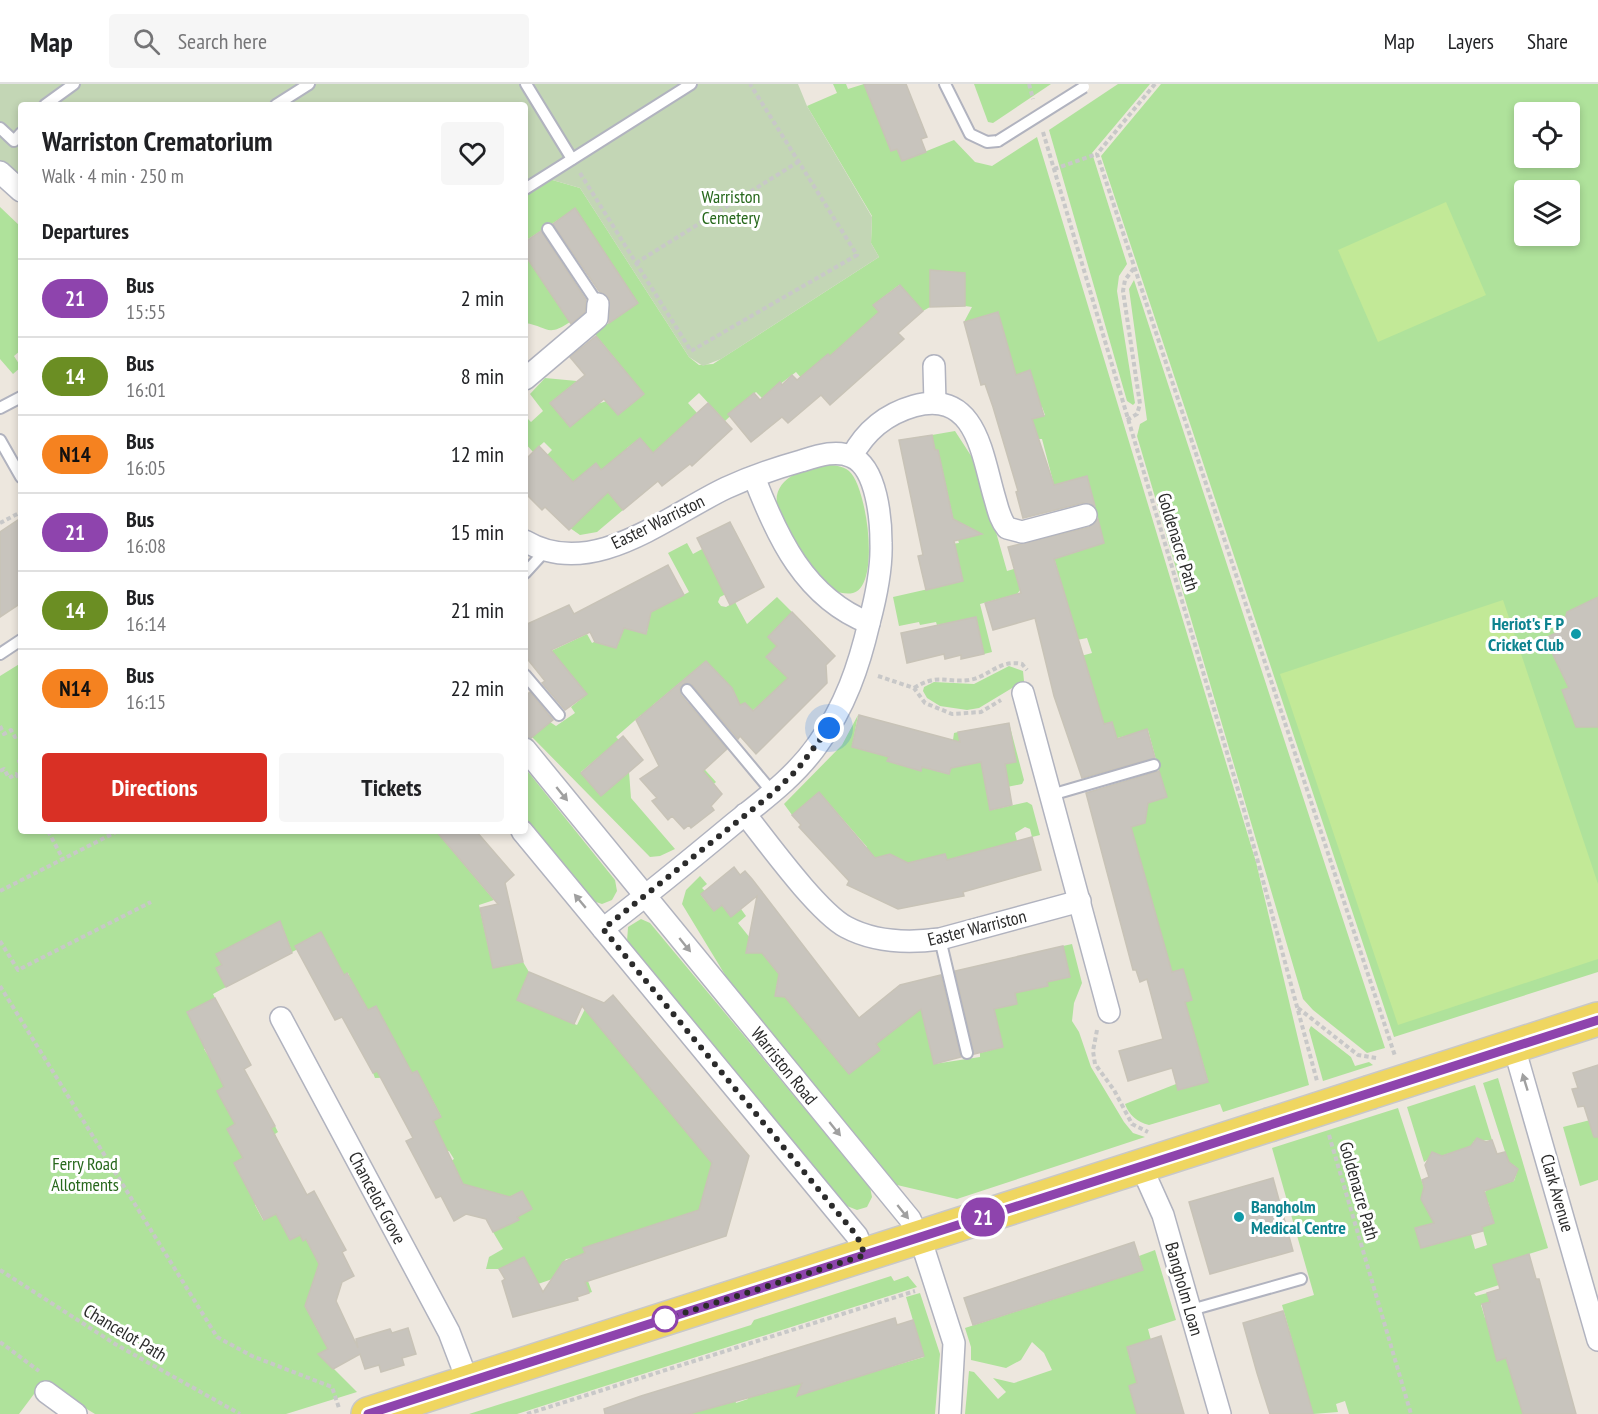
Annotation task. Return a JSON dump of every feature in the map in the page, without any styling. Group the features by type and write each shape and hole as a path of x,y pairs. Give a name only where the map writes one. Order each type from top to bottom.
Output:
{"main road":[{"path":"368,1414 1371,1092 1399,1068 1514,1047 1598,1020"}],"street":[{"path":"0,172 18,188"},
{"path":"528,376 597,318 598,304"},
{"path":"934,366 935,403"},
{"path":"603,929 773,793 818,745 840,709 857,670 870,623 880,562 879,517 870,479 859,461 852,456 865,436 883,419 909,408 935,403 954,408 972,426 1000,516 1007,528 1022,532 1086,515"},
{"name":"Easter Warriston","path":"528,542 546,550 571,554 609,547 727,487 828,454 852,456"},
{"path":"754,477 781,538 800,571 837,606 870,623"},
{"path":"1023,693 1109,1012"},
{"name":"Warriston Road","path":"528,752 909,1220 935,1284 955,1352 950,1414"},
{"name":"Easter Warriston","path":"745,814 825,910 839,922 872,937 920,942 940,939 1080,901"},
{"path":"524,834 857,1236 865,1255"},
{"name":"Chancelot Grove","path":"281,1018 449,1332 468,1382"},
{"name":"Clark Avenue","path":"1514,1047 1596,1326"},
{"name":"Bangholm Loan","path":"1142,1166 1159,1203 1220,1414"},
{"path":"46,1392 76,1414"}],"lane":[{"path":"49,102 74,84"},
{"path":"281,102 309,84"},
{"path":"526,84 572,159"},
{"path":"528,187 691,84"},
{"path":"945,84 970,134 987,142 998,141 1085,85"},
{"path":"0,128 18,140"},
{"path":"548,229 598,304"},
{"path":"0,408 18,399"},
{"path":"0,440 18,472"},
{"path":"528,570 546,550"},
{"path":"0,654 18,642"},
{"path":"528,679 559,715"},
{"path":"687,690 773,793"},
{"path":"1051,795 1154,765"},
{"path":"940,939 967,1053"},
{"path":"1191,1310 1301,1279"}],"path":[{"path":"572,159 691,351 857,255 750,84"},
{"path":"1029,84 1035,105"},
{"path":"1054,170 1097,154 1155,84"},
{"name":"Goldenacre Path","path":"1041,127 1244,810 1319,1092"},
{"path":"1097,154 1399,1068"},
{"path":"636,262 798,162"},
{"path":"1127,420 1137,414 1140,404 1123,291 1125,280 1134,268"},
{"path":"0,522 18,513"},
{"path":"857,670 914,688 925,703 959,715 981,712 998,700 1023,693 1030,684 1031,677 1022,664 1012,662 1000,664 971,679 935,678 914,688"},
{"path":"0,726 4,734 11,730 15,737 18,736"},
{"path":"0,771 4,769 9,778 18,774"},
{"path":"50,834 63,859"},
{"path":"0,891 112,834"},
{"path":"0,941 18,970 151,902"},
{"path":"0,986 218,1337 252,1356 332,1387 341,1414"},
{"path":"1298,1008 1358,1055 1399,1068"},
{"path":"1109,1012 1099,1027 1094,1041 1095,1064 1114,1090 1132,1124 1143,1131 1152,1132"},
{"name":"Goldenacre Path","path":"1329,1133 1411,1414"},
{"path":"0,1279 2,1271"},
{"name":"Chancelot Path","path":"2,1271 115,1344 240,1414"},
{"path":"527,1414 935,1284"},
{"path":"0,1342 46,1377 46,1392"}],"green space":[{"name":"Warriston Cemetery","path":"0,84 798,84 807,106 872,217 871,243 879,257 721,359 703,366 689,357 580,188 549,179 528,192 528,102 18,102 18,178 0,162"},
{"path":"833,84 846,84 848,89 864,84 891,151 897,149 902,161 954,140 975,162 992,166 1037,137 1256,862 1309,1085 1223,1112 1220,1104 1149,1125 1134,1118 1125,1104 1176,1084 1179,1090 1208,1081 1187,1009 1159,1009 1192,1000 1183,970 1172,972 1131,827 1144,823 1145,814 1127,809 1166,797 1148,730 1106,741 1115,733 1112,722 1101,725 1098,705 1081,656 1092,653 1087,638 1077,640 1055,561 1022,570 1021,589 1017,594 980,604 992,652 984,654 953,622 920,625 919,622 899,626 893,597 946,585 951,544 959,543 958,540 967,537 970,533 969,527 964,525 955,527 938,450 935,450 932,435 955,431 977,465 1007,571 1104,543 1087,476 1054,485 1042,439 1038,439 1032,419 1045,415 1042,407 1029,410 1024,391 1035,388 1030,371 1012,376 998,312 964,322 972,307 965,306 964,273 930,270 930,307 923,311 899,285 873,305 879,312 802,379 796,372 762,398 756,392 725,421 699,393 688,403 697,413 655,451 673,477 640,438 627,448 635,458 609,479 596,464 589,470 623,510 597,532 580,535 570,528 569,485 572,481 561,469 540,462 552,450 544,442 533,452 528,446 528,419 531,422 543,411 530,394 545,378 577,381 550,403 597,404 607,401 618,415 644,394 594,333 638,303 575,209 528,239 528,192 549,179 580,188 689,357 699,365 713,364 879,257 871,243 872,216 807,106 837,93"},
{"path":"974,84 1051,84 993,123 988,122"},
{"path":"1118,84 1150,84 1092,153 1127,264 1119,276 1117,291 1135,403 1133,405 1127,401 1049,130"},
{"path":"1161,84 1598,84 1598,972 1394,1037 1101,156"},
{"path":"1446,202 1486,295 1378,342 1338,250"},
{"path":"0,207 18,224 18,353 14,356 18,362 18,370 13,374 0,359"},
{"path":"528,259 570,322 551,330 528,323"},
{"path":"1134,280 1385,1048 1367,1053 1313,1010 1303,999 1137,436 1140,424 1147,420 1129,289"},
{"path":"827,465 839,466 849,471 861,495 866,514 869,555 867,573 862,586 853,593 833,590 818,578 801,554 778,510 777,499 783,483 799,472"},
{"path":"687,543 693,554 704,548 730,592 720,597 718,602 721,606 726,607 735,602 747,624 777,597 792,612 768,637 777,646 767,657 816,694 797,713 776,690 733,728 715,708 733,690 706,661 653,705 690,746 697,761 716,782 706,791 641,715 616,737 619,740 581,772 601,796 629,772 631,798 675,849 660,856 650,857 532,737 550,722 556,726 575,713 571,707 587,694 549,652 587,634 592,643 603,637 618,644 619,640 615,631 633,622 638,632 647,631 648,627 643,616 689,592 668,553"},
{"path":"1503,600 1598,884 1598,959 1398,1025 1280,674"},
{"name":"Ferry Road Allotments","path":"18,665 18,834 439,834 494,900 479,905 493,968 523,962 529,972 517,1000 577,1025 585,1009 712,1163 699,1210 583,1248 593,1279 588,1281 592,1292 589,1293 581,1270 573,1258 566,1259 561,1265 564,1275 538,1284 524,1258 499,1269 486,1269 489,1257 503,1249 493,1232 518,1220 517,1217 531,1209 522,1191 507,1198 463,1184 451,1161 454,1159 449,1151 446,1152 430,1122 441,1116 417,1071 405,1077 375,1078 373,1073 392,1063 389,1057 400,1051 376,1006 364,1012 348,973 344,975 321,932 304,941 308,949 299,953 298,949 292,952 280,921 217,954 222,965 216,968 226,987 213,994 215,998 187,1012 207,1047 204,1049 227,1085 235,1124 227,1129 233,1140 257,1136 275,1126 278,1132 275,1134 277,1139 234,1163 246,1185 268,1198 255,1205 263,1220 288,1207 303,1240 306,1239 319,1264 305,1306 317,1329 339,1344 319,1354 357,1392 286,1414 95,1414 43,1382 19,1414 0,1414 0,676"},
{"path":"1009,666 1023,671 1024,681 979,708 967,710 940,706 927,698 923,691 924,687 934,682 974,684"},
{"path":"858,715 852,747 889,757 887,761 921,771 922,767 948,774 954,733 958,732 964,765 996,759 1016,762 1009,723 1024,780 1022,784 987,791 991,810 1027,802 1032,805 1040,835 1032,837 1030,829 1025,827 1015,833 1017,841 947,860 945,854 903,864 890,854 883,862 865,852 867,847 819,792 792,815 784,804 842,745"},
{"path":"528,772 615,880 617,891 612,900 602,904 593,901 528,825"},
{"path":"700,876 707,884 702,888 705,891 701,895 714,911 722,905 731,917 741,909 746,916 738,923 784,980 776,986 776,991 780,996 792,991 788,1000 799,1014 806,1008 810,1025 849,1074 880,1050 876,1044 913,1014 893,990 915,981 934,1064 980,1057 980,1053 1002,1047 983,965 988,963 999,1007 1017,1004 1015,993 1048,986 1047,982 1070,977 1063,946 1072,944 1082,983 1074,1003 1072,1021 1079,1032 1091,1067 1124,1122 1133,1133 1145,1137 957,1199 897,1185 730,983 682,904 686,890"},
{"path":"641,919 650,923 870,1187 872,1197 867,1207 857,1210 847,1206 627,942 628,927"},
{"path":"1311,1026 1351,1057 1355,1066 1369,1062 1373,1065 1323,1081 1309,1030"},
{"path":"1498,1078 1548,1248 1507,1261 1496,1274 1499,1285 1474,1293 1476,1296 1487,1293 1490,1302 1481,1305 1485,1318 1503,1313 1493,1346 1497,1360 1515,1356 1530,1410 1522,1414 1349,1414 1345,1401 1336,1404 1338,1412 1313,1414 1282,1305 1314,1295 1272,1148 1398,1108 1425,1191 1422,1200 1470,1231 1475,1249 1487,1245 1482,1227 1494,1223 1488,1202 1483,1198 1486,1190 1514,1181 1517,1172 1515,1166 1509,1164 1483,1083"},
{"path":"1475,1085 1492,1140 1474,1141 1472,1146 1441,1156 1437,1154 1424,1162 1407,1107"},
{"path":"1598,1118 1598,1180 1580,1186 1563,1127"},
{"path":"1155,1250 1176,1320 1148,1329 1151,1340 1127,1347 1130,1359 1136,1358 1143,1382 1137,1414 965,1414 969,1371 974,1372 998,1399 1006,1392 993,1378 1014,1383 1052,1370 1044,1353 1032,1342 1021,1360 1006,1368 971,1360 971,1347 965,1328 1143,1270 1139,1256"},
{"path":"891,1276 894,1281 908,1276 917,1287 517,1414 469,1414 751,1325 754,1320"},
{"path":"920,1293 940,1354 935,1414 689,1414 735,1400 736,1403 762,1391 764,1394 776,1390 775,1387 806,1376 797,1395 846,1381 850,1367 890,1367 924,1357 906,1297"}],"building":[{"path":"864,84 906,84 927,137 921,139 926,152 902,161 897,149 891,151"},
{"path":"575,208 638,303 609,323 609,298 599,291 553,224"},
{"path":"541,231 586,300 585,312 571,324 528,260 528,240"},
{"path":"930,270 965,273 965,306 930,307"},
{"path":"900,285 923,311 898,333 904,339 830,405 821,395 788,423 782,417 751,442 728,414 754,393 760,400 780,382 782,385 792,375 797,380 828,354 830,356 879,312 873,305"},
{"path":"998,312 1016,375 1030,370 1044,416 1032,419 1054,485 1087,476 1095,506 1083,503 1023,518 1016,492 1018,491 993,407 985,384 981,385 964,322"},
{"path":"596,336 644,394 618,415 604,399 570,427 550,403 585,375 570,357"},
{"path":"708,403 732,429 692,466 690,464 662,486 658,481 623,510 608,492 569,530 545,507 542,510 528,496 528,457 539,446 573,482 596,463 601,470 640,438 653,453"},
{"path":"932,435 935,450 938,450 953,519 982,534 954,541 963,581 926,590 918,556 923,555 899,440"},
{"path":"1098,519 1104,543 1054,559 1104,724 1112,722 1117,739 1147,729 1155,758 1082,778 1054,696 1035,618 993,630 985,603 1021,593 1008,547 1089,527"},
{"path":"18,520 18,605 0,617 0,532"},
{"path":"730,522 764,587 730,605 697,538"},
{"path":"668,565 684,595 651,612 646,634 624,628 616,648 595,642 590,632 551,650 587,694 565,710 542,683 545,681 528,660 528,624 569,605 574,614"},
{"path":"1598,597 1598,727 1576,727 1562,690 1569,688 1545,638 1562,630 1567,612"},
{"path":"792,612 835,656 826,665 827,683 756,754 740,736 738,739 692,685 685,683 680,687 681,695 727,749 703,771 722,794 711,806 714,810 691,828 689,825 684,829 672,816 668,820 652,801 657,798 640,779 659,766 636,720 706,661 732,688 740,705 745,703 753,711 788,678 766,657 777,646 768,637"},
{"path":"976,617 984,654 961,659 961,655 945,659 944,654 907,663 901,633"},
{"path":"530,692 553,720 531,738 528,738 528,694"},
{"path":"859,715 960,742 958,732 1009,723 1016,762 1005,764 1012,805 990,810 981,762 951,768 949,774 922,767 921,771 887,761 889,757 852,747"},
{"path":"623,736 643,760 601,796 581,773"},
{"path":"1159,771 1167,797 1148,803 1145,823 1131,827 1172,972 1183,969 1192,1000 1185,1002 1208,1082 1178,1090 1172,1068 1128,1081 1119,1051 1163,1039 1147,979 1140,982 1136,970 1133,970 1086,793"},
{"path":"819,792 875,858 890,854 908,863 945,854 947,860 1032,837 1041,870 963,892 964,896 898,909 847,885 849,881 799,827 801,825 792,815"},
{"path":"439,834 479,834 514,875 505,883 523,962 493,968 480,908 498,904"},
{"path":"734,867 740,875 745,871 752,879 859,1018 900,985 941,975 961,1057 934,1064 921,1009 876,1044 880,1050 849,1074 785,997 775,996 779,974 762,953 746,953 757,896 731,917 722,905 714,911 701,894"},
{"path":"280,921 292,953 226,987 216,968 222,965 216,954"},
{"path":"321,932 344,975 347,973 368,1010 376,1006 412,1073 417,1071 441,1117 433,1121 463,1184 510,1197 522,1191 532,1209 517,1217 519,1220 493,1232 486,1219 466,1214 454,1221 441,1196 436,1198 406,1141 413,1138 377,1071 373,1073 342,1017 335,1020 295,946"},
{"path":"1063,946 1070,977 1047,982 1048,986 1015,993 1017,1004 994,1009 1003,1047 974,1054 955,971"},
{"path":"529,972 604,1003 613,995 749,1156 726,1236 585,1282 589,1293 577,1297 578,1300 513,1317 502,1281 505,1279 499,1269 524,1257 543,1292 563,1262 585,1253 583,1248 699,1210 712,1163 582,1006 574,1024 517,1000"},
{"path":"215,998 251,1065 244,1069 275,1126 271,1128 307,1195 314,1191 346,1250 342,1252 354,1276 342,1282 336,1301 358,1348 356,1339 390,1329 392,1333 408,1328 416,1354 402,1358 404,1365 381,1372 379,1365 365,1369 360,1354 333,1369 318,1354 328,1349 305,1306 319,1264 306,1239 303,1241 300,1235 290,1240 276,1214 264,1220 234,1163 243,1158 227,1129 235,1124 217,1091 224,1087 187,1012"},
{"path":"1598,1065 1598,1137 1594,1137 1584,1106 1578,1107 1572,1089 1578,1088 1573,1073"},
{"path":"1477,1138 1486,1142 1492,1140 1497,1154 1505,1152 1509,1162 1518,1169 1513,1181 1484,1191 1494,1223 1482,1227 1483,1231 1421,1248 1415,1228 1434,1223 1421,1199 1424,1187 1422,1180 1429,1177 1425,1165 1432,1152 1442,1156 1471,1146"},
{"name":"Bangholm Medical Centre","path":"1273,1178 1293,1251 1210,1274 1189,1202"},
{"path":"1134,1242 1143,1270 973,1325 964,1298"},
{"path":"1529,1254 1536,1279 1539,1279 1576,1414 1523,1414 1506,1358 1497,1361 1482,1304 1490,1302 1487,1293 1500,1289 1493,1265"},
{"path":"1283,1311 1313,1414 1270,1414 1257,1373 1243,1323"},
{"path":"895,1318 897,1325 913,1320 924,1356 797,1396 802,1383 689,1414 605,1414 604,1409 641,1396"},
{"path":"1161,1336 1184,1414 1137,1414 1129,1386 1137,1383 1127,1347"}],"bus line":[{"name":"21","path":"368,1414 1598,1020"}],"place":[{"name":"Heriot's F P Cricket Club","path":"1576,634"},
{"name":"Bangholm Medical Centre","path":"1239,1217"}],"route":[{"path":"665,1319 865,1255 857,1236 603,929 773,793 797,770 829,728"}]}
